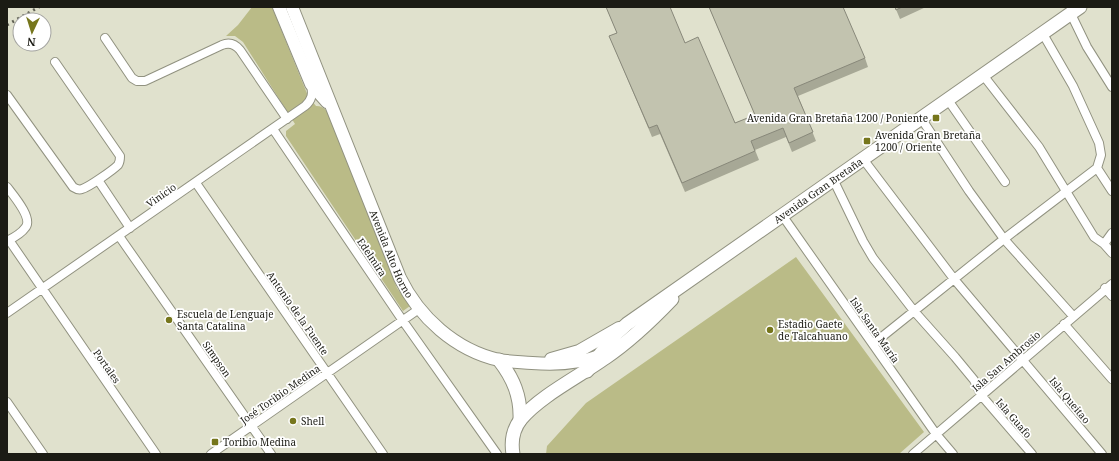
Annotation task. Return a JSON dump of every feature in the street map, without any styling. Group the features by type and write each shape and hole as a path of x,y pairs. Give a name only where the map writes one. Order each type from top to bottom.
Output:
{"main road":[{"name":"Avenida Alto Horno","path":"279,7 311,84 332,106"},
{"name":"Avenida Alto Horno","path":"292,7 400,278 406,289 419,309 434,325 455,341 499,360"},
{"name":"Avenida Gran Bretaña","path":"532,363 558,358 579,351 627,324 1076,10"},
{"name":"Avenida Gran Bretaña","path":"520,420 542,401 625,343 654,318 694,277"},
{"path":"600,356 617,333 627,324"},
{"name":"Avenida Gran Bretaña","path":"499,360 556,365 569,364 600,356 625,343"},
{"name":"Avenida Gran Bretaña","path":"587,371 600,356"},
{"path":"499,360 510,375 517,390 520,409 520,420 512,440 513,454"}],"street":[{"path":"1076,10 1087,46 1112,87"},
{"path":"873,344 1004,239 1097,168 1101,155 1099,143 1073,86 1043,34"},
{"path":"105,38 132,78 140,82 222,45 235,45 240,50 287,119"},
{"path":"8,94 73,187 78,190 82,189 98,180 118,165 120,156 55,62"},
{"path":"983,75 1039,148 1094,237 1104,244 1112,253"},
{"name":"Vinicio","path":"7,314 287,119 308,103 312,95 311,84"},
{"path":"948,100 1005,182"},
{"path":"921,118 969,191 1004,239 1073,316"},
{"name":"Edelmira","path":"273,129 403,321 497,454"},
{"name":"Isla Queitao","path":"863,159 954,279 1102,454"},
{"path":"1097,168 1112,191"},
{"name":"Isla Guafo","path":"834,179 863,241 873,258 914,311 974,380 982,395 1032,454"},
{"path":"98,180 130,228"},
{"name":"Antonio de la Fuente","path":"196,183 383,454"},
{"path":"7,187 26,216 28,223 26,228 8,241"},
{"name":"Isla Santa María","path":"782,215 936,434 954,454"},
{"path":"1104,244 1112,233"},
{"name":"Simpson","path":"119,236 271,454"},
{"name":"Portales","path":"8,241 156,454"},
{"path":"1109,286 1112,296"},
{"name":"Isla San Ambrosio","path":"914,454 1109,286"},
{"name":"José Toribio Medina","path":"211,454 419,309"},
{"path":"1064,324 1112,379"},
{"path":"7,402 43,454"}],"green space":[{"path":"252,7 272,7 308,96 316,106 322,107 327,111 333,123 397,288 410,306 403,311 286,136 286,131 295,124 243,42 235,36 226,36 238,25"},
{"name":"Estadio Gaete de Talcahuano","path":"796,257 924,432 899,454 546,454 547,446 586,403"}],"building":[{"path":"606,7 670,7 685,43 698,37 735,123 755,115 709,7 843,7 865,58 794,88 813,132 789,143 783,128 751,141 755,151 682,183 657,125 649,128 609,36 617,33"},
{"path":"895,7 902,7 896,10"}],"railway":[{"path":"7,25 39,7"}],"place":[{"name":"Avenida Gran Bretaña 1200 / Poniente","path":"936,118"},
{"name":"Avenida Gran Bretaña 1200 / Oriente","path":"867,141"},
{"name":"Escuela de Lenguaje Santa Catalina","path":"169,320"},
{"name":"Estadio Gaete de Talcahuano","path":"770,330"},
{"name":"Shell","path":"293,421"},
{"name":"Toribio Medina","path":"215,442"}]}
